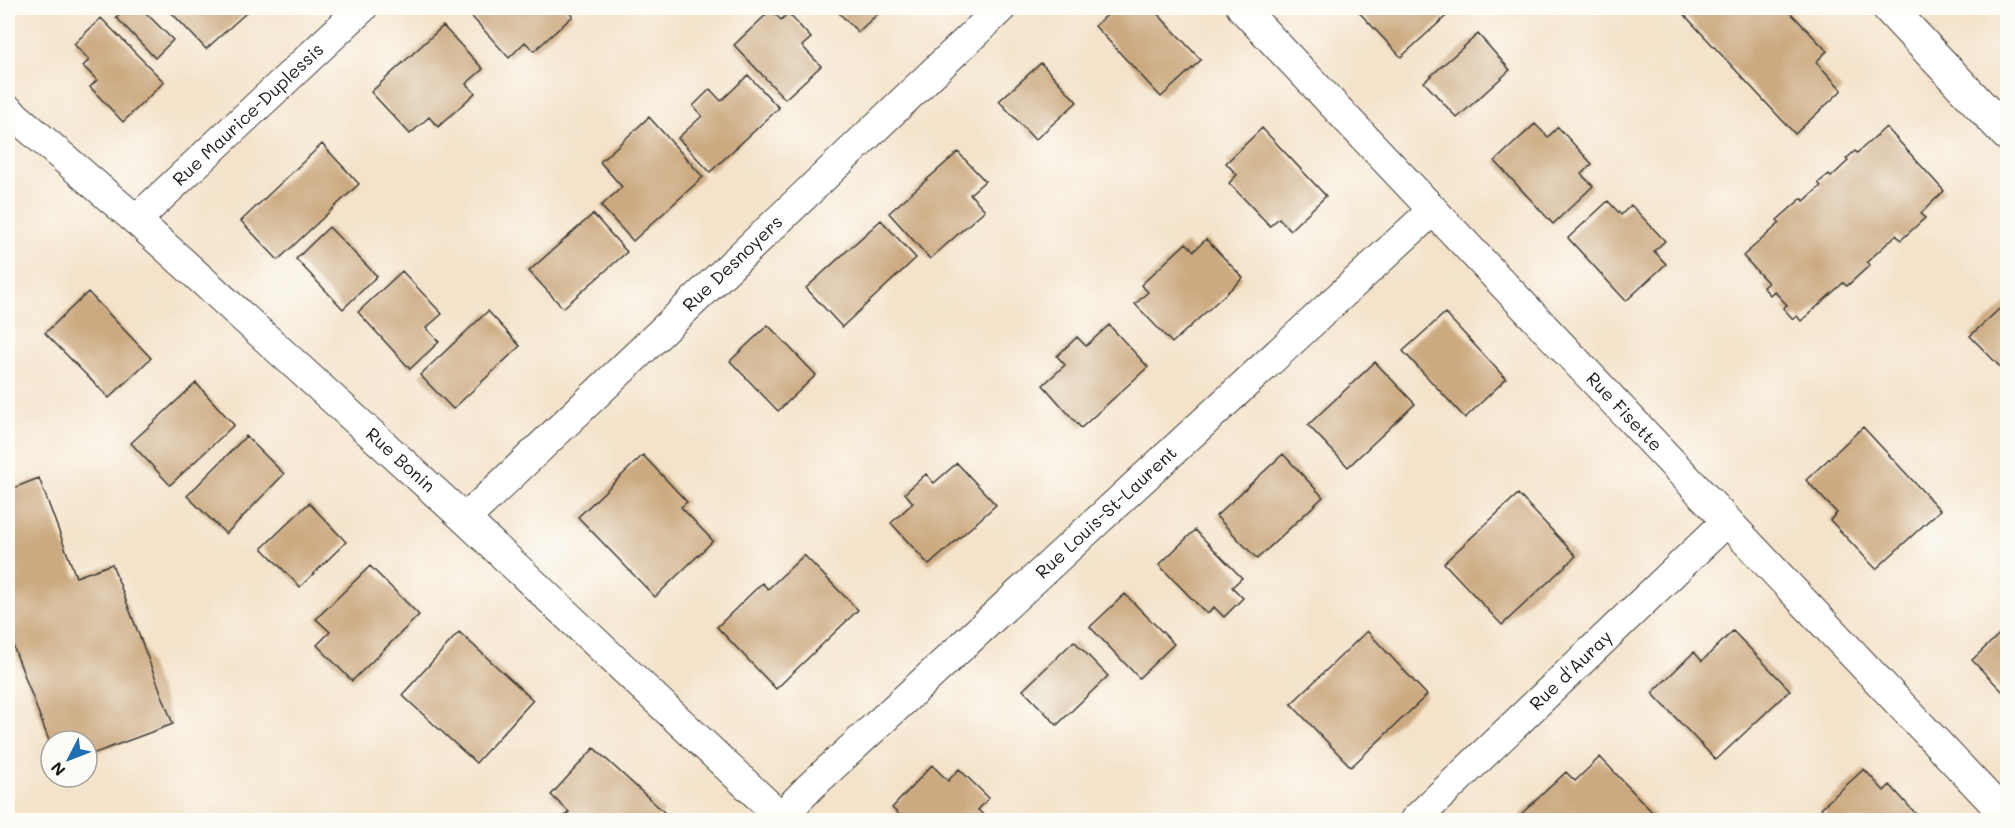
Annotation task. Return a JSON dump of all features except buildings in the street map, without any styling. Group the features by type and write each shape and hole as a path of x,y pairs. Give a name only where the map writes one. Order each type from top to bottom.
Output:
{"street":[{"name":"Rue Maurice-Duplessis","path":"136,220 362,8"},
{"name":"Rue Desnoyers","path":"465,519 1001,8"},
{"name":"Rue Fisette","path":"1242,8 2007,818"},
{"path":"1889,8 2007,135"},
{"name":"Rue Bonin","path":"8,110 136,220 465,519 782,819"},
{"name":"Rue Louis-St-Laurent","path":"782,819 818,779 1433,210"},
{"name":"Rue d'Auray","path":"1415,820 1727,521"}]}
